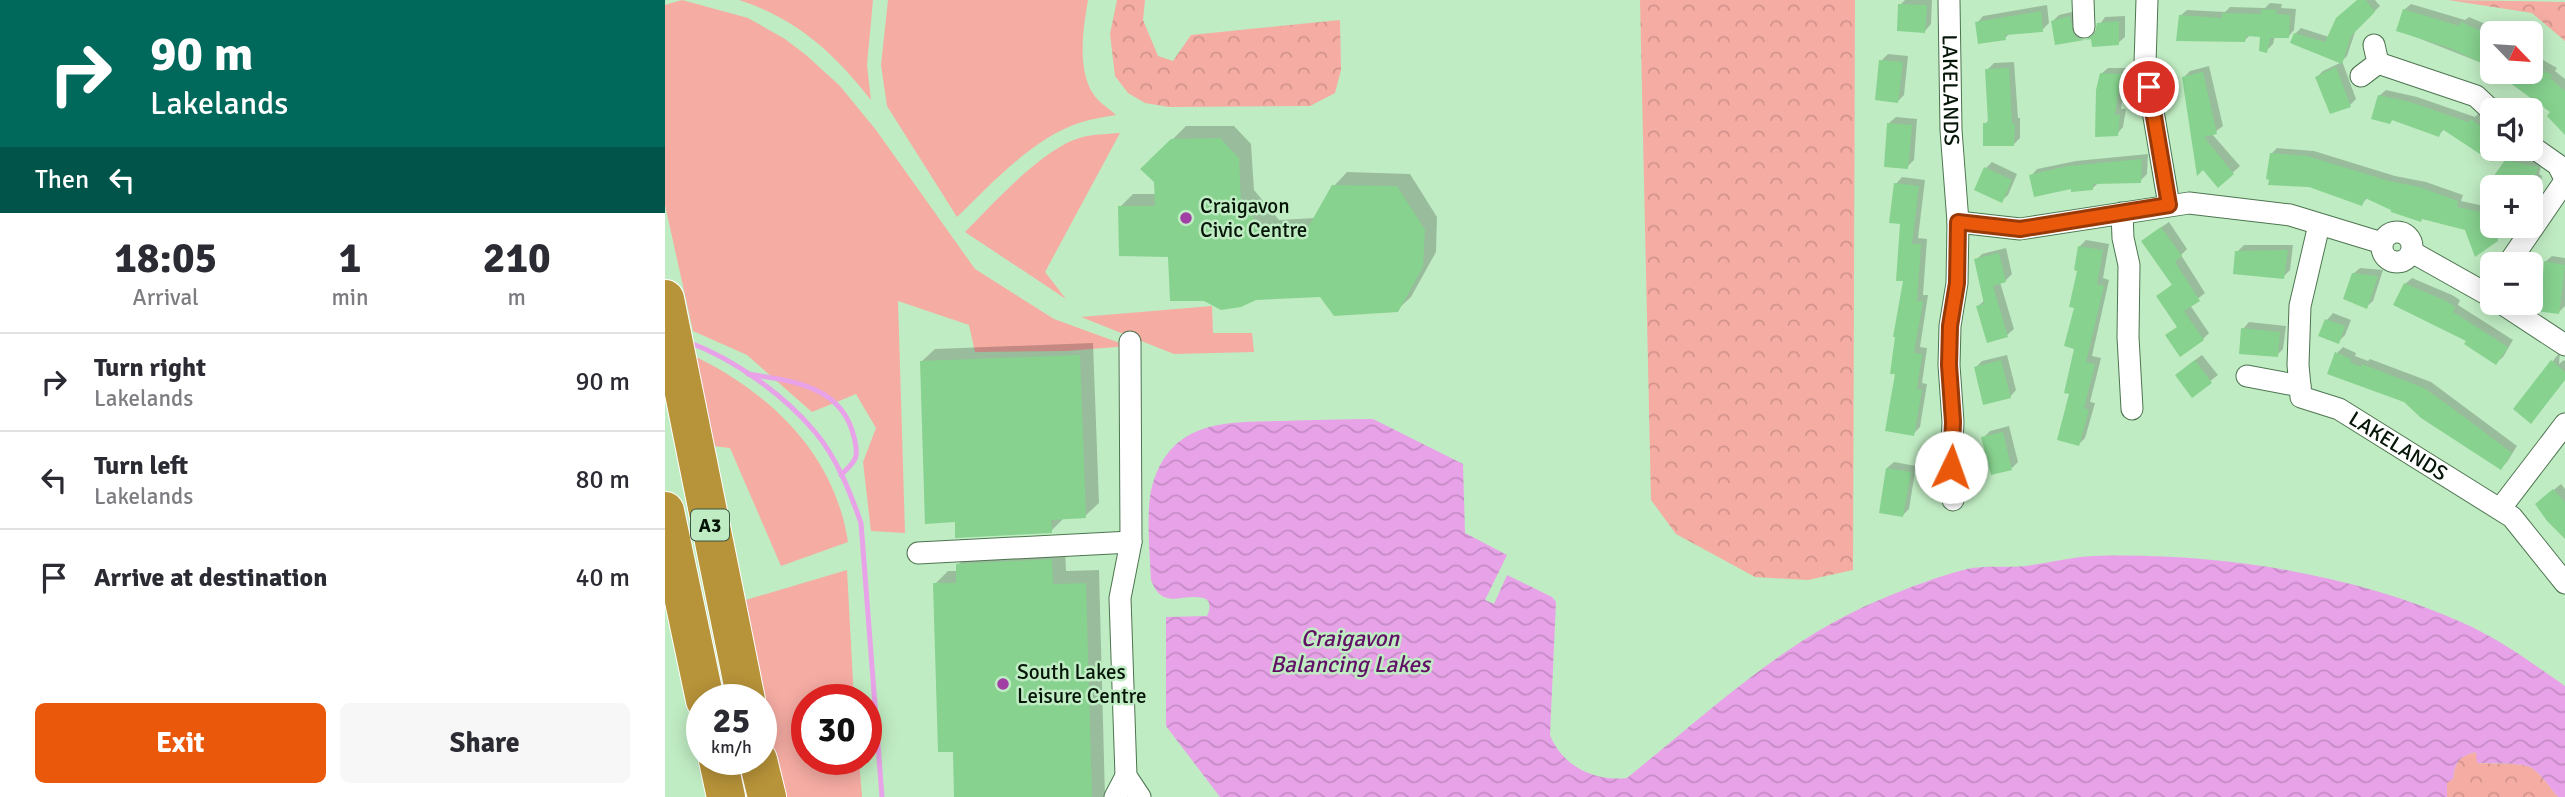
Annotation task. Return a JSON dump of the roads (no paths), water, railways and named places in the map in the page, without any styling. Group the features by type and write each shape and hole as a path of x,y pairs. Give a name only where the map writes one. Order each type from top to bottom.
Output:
{"highway":[{"name":"A3","path":"670,324 742,684"},
{"name":"A3","path":"665,511 702,684"},
{"path":"721,775 726,797"},
{"path":"762,775 767,797"}],"street":[{"name":"LAKELANDS","path":"1948,0 1951,130 1958,222 1957,283 1949,352 1953,422 1953,500"},
{"path":"2083,0 2084,27"},
{"path":"2147,0 2145,64 2169,205"},
{"path":"2361,76 2376,54 2480,100"},
{"path":"2516,252 2565,180 2557,165 2543,155"},
{"path":"1958,222 2020,229 2189,203 2290,215 2382,243 2383,253 2396,262 2406,260 2412,252 2480,288"},
{"path":"2122,213 2123,238 2129,265 2128,337 2132,409"},
{"path":"2300,386 2300,306 2319,225"},
{"path":"2522,315 2565,345"},
{"path":"1115,797 1126,776 1121,598 1131,542 1130,342"},
{"name":"LAKELANDS","path":"2247,376 2300,386 2301,397 2339,409 2500,509 2512,517 2565,583"},
{"path":"2500,509 2565,424"},
{"path":"918,553 1131,542"},
{"path":"1126,776 1140,797"}],"water":[{"name":"Craigavon Balancing Lakes","path":"1373,419 1463,464 1465,533 1507,555 1485,600 1494,604 1507,575 1552,597 1556,602 1550,735 1555,746 1571,763 1592,774 1615,779 1627,778 1746,680 1777,658 1843,617 1898,592 1967,569 2025,566 2085,557 2139,556 2233,562 2329,579 2375,590 2419,605 2488,636 2565,686 2565,797 2558,797 2532,768 2514,764 2477,763 2476,752 2459,761 2453,779 2447,783 2447,797 1220,797 1166,726 1166,617 1207,616 1209,606 1208,601 1203,598 1167,598 1161,595 1151,580 1149,517 1153,483 1162,462 1174,446 1204,428 1241,422"}],"waterway":[{"path":"688,342 740,368 788,404 823,442 847,487 861,523 882,797"},
{"path":"748,374 813,389 827,396 839,407 848,420 856,449 853,462 841,475"}],"place":[{"name":"Craigavon Civic Centre","path":"1186,218"},
{"name":"South Lakes Leisure Centre","path":"1003,684"}]}
